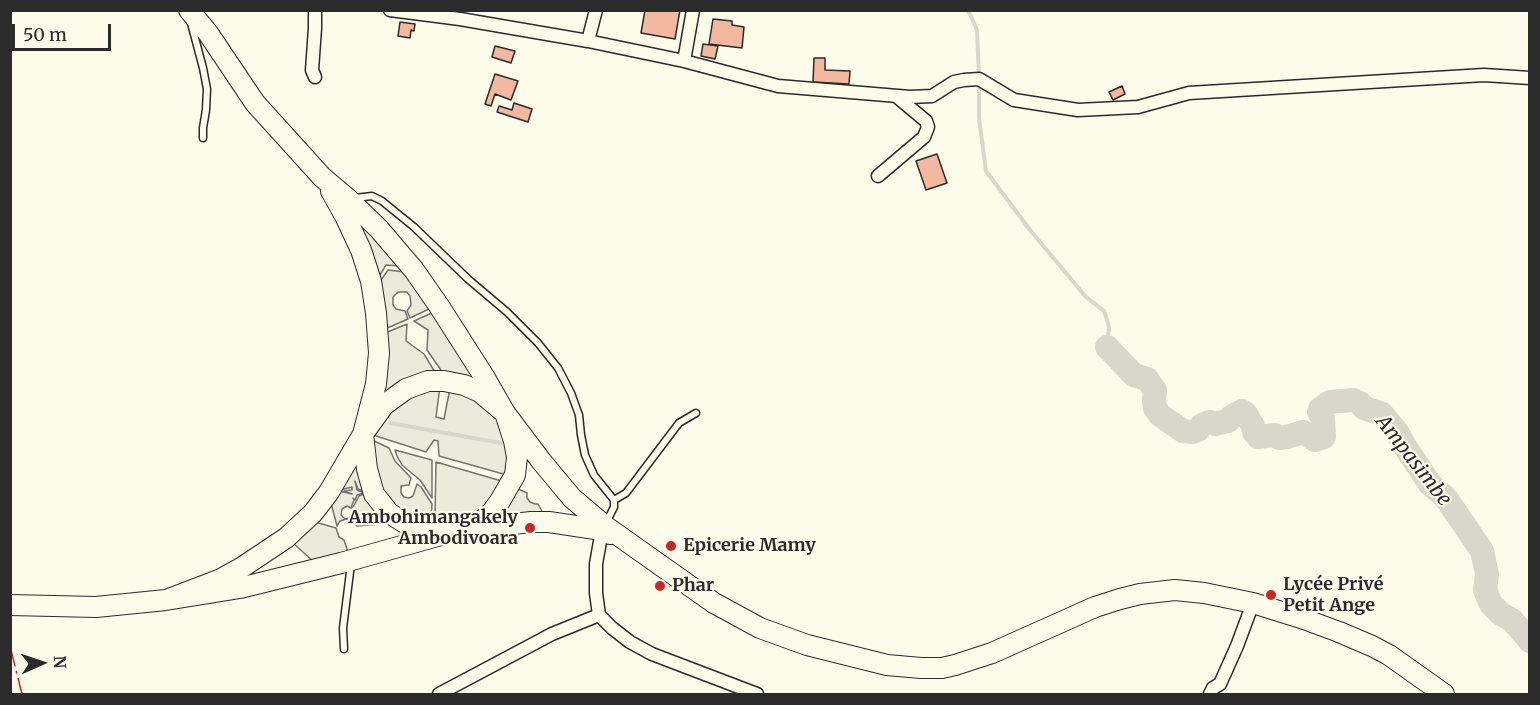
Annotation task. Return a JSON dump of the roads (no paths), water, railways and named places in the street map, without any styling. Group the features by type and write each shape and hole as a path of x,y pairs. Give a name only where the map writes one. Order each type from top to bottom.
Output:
{"main road":[{"path":"188,10 208,33 255,103 322,177 379,229 414,270 486,378 505,413 570,495 604,528 624,539 714,603 760,628 807,645 877,663 942,668 992,653 1095,607 1120,599 1175,590 1204,592 1253,603 1304,619 1372,646 1404,664 1444,694"},
{"path":"322,177 345,216 361,250 370,281 376,313 379,353 376,384 363,434 367,469 374,494 389,513 405,523 432,533 531,522 604,528"},
{"path":"10,605 96,607 166,600 240,588 459,530 483,519 492,512 515,475 517,457 505,413 480,392 464,385 428,381 406,389 384,405 363,434 329,492 313,513 286,538 221,579 166,600"}],"street":[{"path":"315,10 312,70 315,77"},
{"path":"390,10 588,41 684,61 778,86 896,96 932,96 954,82 980,79 1014,100 1078,110 1138,106 1189,93 1484,75 1530,78"},
{"path":"588,41 596,10"},
{"path":"684,61 693,10"},
{"path":"878,176 924,137 928,127 926,121 896,96"},
{"path":"604,528 596,564 599,615 630,642 652,654 757,694"},
{"path":"1210,694 1213,688 1220,684 1253,603"},
{"path":"439,694 552,634 599,615"}],"lane":[{"path":"188,10 207,89 202,128 203,138"},
{"path":"348,199 372,196 382,201 414,227 468,279 507,312 538,343 558,368 579,414 585,455 594,475 614,500 614,507 604,528"},
{"path":"614,500 626,493 679,423 696,413"},
{"path":"344,649 343,628 352,560"}],"waterway":[{"path":"968,10 977,30 979,76"},
{"path":"979,83 979,118 986,171 1030,230 1086,297 1104,311 1109,327 1107,347"},
{"name":"Ampasimbe","path":"1107,347 1134,375 1147,379 1155,390 1155,408 1160,415 1183,431 1192,432 1210,422 1215,424 1228,421 1242,411 1246,414 1258,437 1275,435 1279,438 1303,432 1315,440 1324,437 1323,419 1319,412 1330,402 1353,400 1364,408 1382,414 1397,432 1430,484 1446,498 1482,551 1487,574 1485,590 1491,604 1501,614 1512,620 1530,641"},
{"path":"390,423 501,443"}],"place":[{"name":"Ambohimangakely Ambodivoara","path":"530,528"},
{"name":"Epicerie Mamy","path":"671,546"},
{"name":"Phar","path":"660,586"},
{"name":"Lycée Privé Petit Ange","path":"1271,595"}]}
